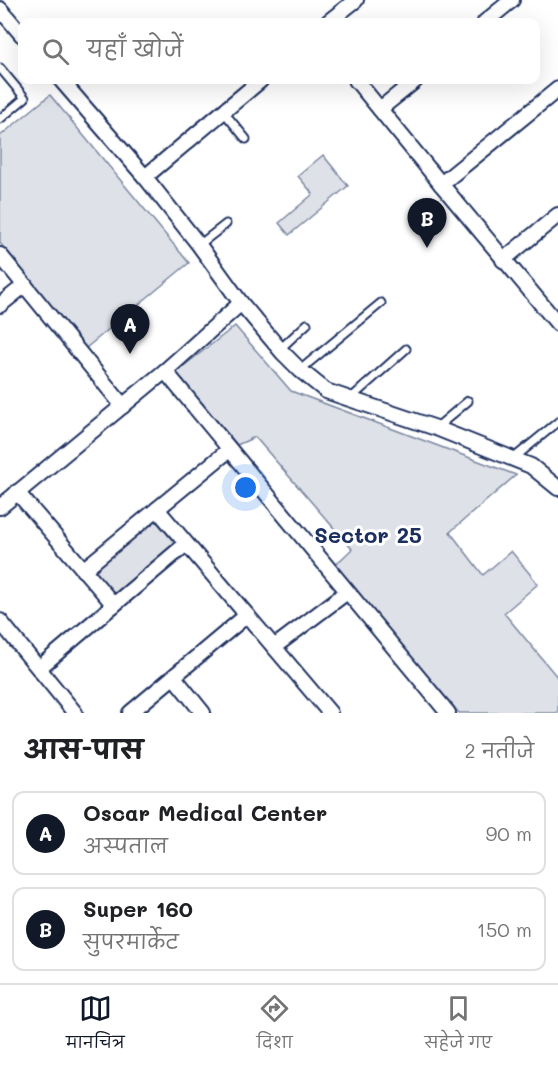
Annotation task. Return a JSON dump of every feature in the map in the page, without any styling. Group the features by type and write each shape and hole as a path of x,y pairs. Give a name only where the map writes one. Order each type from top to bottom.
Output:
{"street":[{"path":"333,18 356,0"},
{"path":"490,18 512,0"},
{"path":"2,15 18,31"},
{"path":"64,84 145,177 241,303 300,370 326,391 436,428 531,466 558,488"},
{"path":"145,177 256,84"},
{"path":"359,84 558,324"},
{"path":"380,109 411,84"},
{"path":"441,184 558,89"},
{"path":"503,260 558,215"},
{"path":"0,255 123,406"},
{"path":"0,305 25,285"},
{"path":"0,507 165,371 241,303"},
{"path":"165,371 448,713"},
{"path":"83,570 229,450"},
{"path":"17,492 114,605"},
{"path":"157,509 330,713"},
{"path":"39,668 186,544"},
{"path":"274,647 347,592"},
{"path":"130,713 247,615"},
{"path":"0,621 75,713"},
{"path":"174,677 203,713"}],"lane":[{"path":"0,68 25,98 0,119"},
{"path":"224,111 246,139"},
{"path":"199,245 226,224"},
{"path":"300,370 381,303"},
{"path":"280,349 307,324"},
{"path":"350,399 406,350"},
{"path":"436,428 468,401"},
{"path":"512,459 558,422"}],"shaded area":[{"path":"50,95 189,263 86,348 0,243 0,136"},
{"path":"323,155 348,186 289,235 279,223 313,194 298,176"},
{"path":"235,326 291,391 516,475 450,532 483,575 511,551 538,584 504,613 558,678 558,713 459,713 334,566 352,549 255,437 237,445 176,372"},
{"path":"155,520 175,543 113,595 94,571"}],"place":[{"name":"Super 160","path":"427,248"},
{"name":"Oscar Medical Center","path":"130,354"}],"district":[{"name":"Sector 25","path":"368,534"}]}
